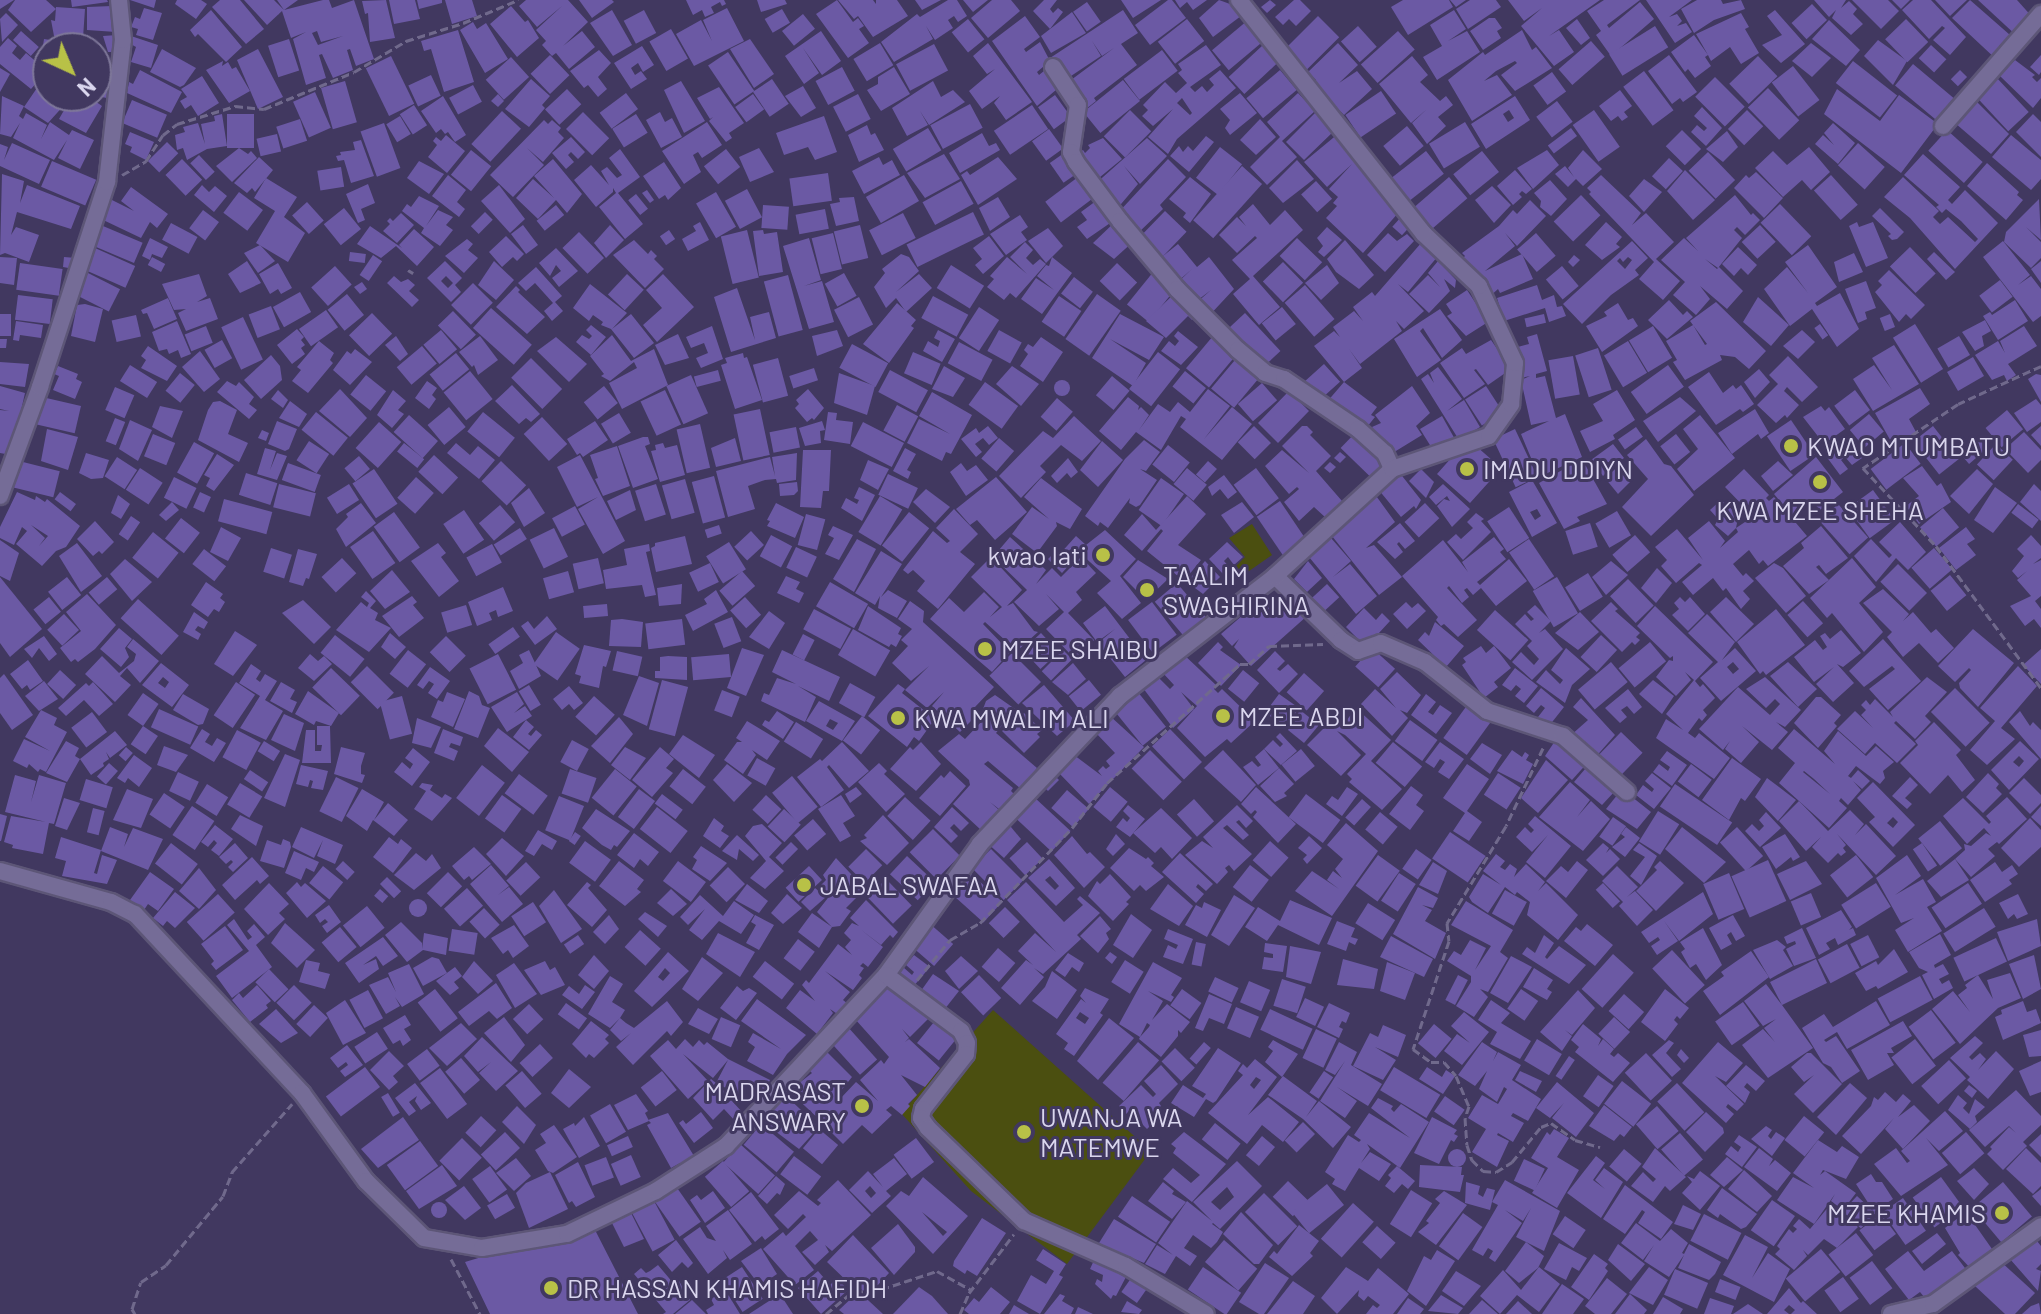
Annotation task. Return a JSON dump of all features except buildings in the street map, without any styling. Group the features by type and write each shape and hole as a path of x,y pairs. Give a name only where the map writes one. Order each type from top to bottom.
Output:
{"street":[{"path":"0,496 40,387 107,182 123,40 119,0"},
{"path":"0,871 111,902 135,914 302,1093 366,1181 424,1238 482,1248 567,1234 656,1191 726,1146 886,975 980,844 1120,696 1275,576 1392,469 1489,436 1511,404 1515,363 1479,286 1423,233 1239,0"},
{"path":"1943,126 2041,14"},
{"path":"1053,67 1078,105 1071,152 1139,244 1238,350 1265,373 1284,379 1358,429 1385,453 1392,469"},
{"path":"1275,576 1358,651 1381,643 1425,662 1487,711 1563,736 1627,792"},
{"path":"886,975 961,1031 967,1043 966,1054 923,1109 921,1118 1024,1221 1126,1266 1206,1314"},
{"path":"1891,1314 1933,1304 2041,1226"}],"path":[{"path":"107,182 146,161 163,135 177,124 235,106 264,109 354,72 406,41 463,23 518,0"},
{"path":"408,270 413,273"},
{"path":"2041,366 1958,404 1863,468 1936,546 2041,688"},
{"path":"906,991 950,940 980,923 1072,828 1107,783 1240,664 1249,664 1269,646 1351,646"},
{"path":"1549,729 1506,826 1447,923 1449,941 1413,1049 1431,1062 1444,1062 1456,1076 1469,1106 1465,1118 1467,1145 1472,1160 1483,1171 1496,1172 1512,1162 1541,1127 1551,1123 1575,1140 1600,1147"},
{"path":"135,1314 132,1309 141,1282 166,1265 223,1196 232,1172 302,1093"},
{"path":"960,1314 971,1290 1024,1221"},
{"path":"441,1241 480,1314"},
{"path":"826,1314 855,1290 870,1293 937,1271 971,1290"}],"green space":[{"path":"1252,524 1272,555 1239,578 1235,567 1245,557 1229,538"},
{"name":"UWANJA WA MATEMWE","path":"993,1010 1151,1151 1067,1264 971,1191 901,1113"}],"place":[{"name":"KWAO MTUMBATU","path":"1791,446"},
{"name":"IMADU DDIYN","path":"1467,469"},
{"name":"KWA MZEE SHEHA","path":"1820,482"},
{"name":"kwao lati","path":"1103,555"},
{"name":"TAALIM SWAGHIRINA","path":"1147,590"},
{"name":"MZEE SHAIBU","path":"985,649"},
{"name":"MZEE ABDI","path":"1223,716"},
{"name":"KWA MWALIM ALI","path":"898,718"},
{"name":"JABAL SWAFAA","path":"804,885"},
{"name":"MADRASAST ANSWARY","path":"862,1106"},
{"name":"UWANJA WA MATEMWE","path":"1024,1132"},
{"name":"MZEE KHAMIS","path":"2002,1213"},
{"name":"DR HASSAN KHAMIS HAFIDH","path":"551,1288"}]}
